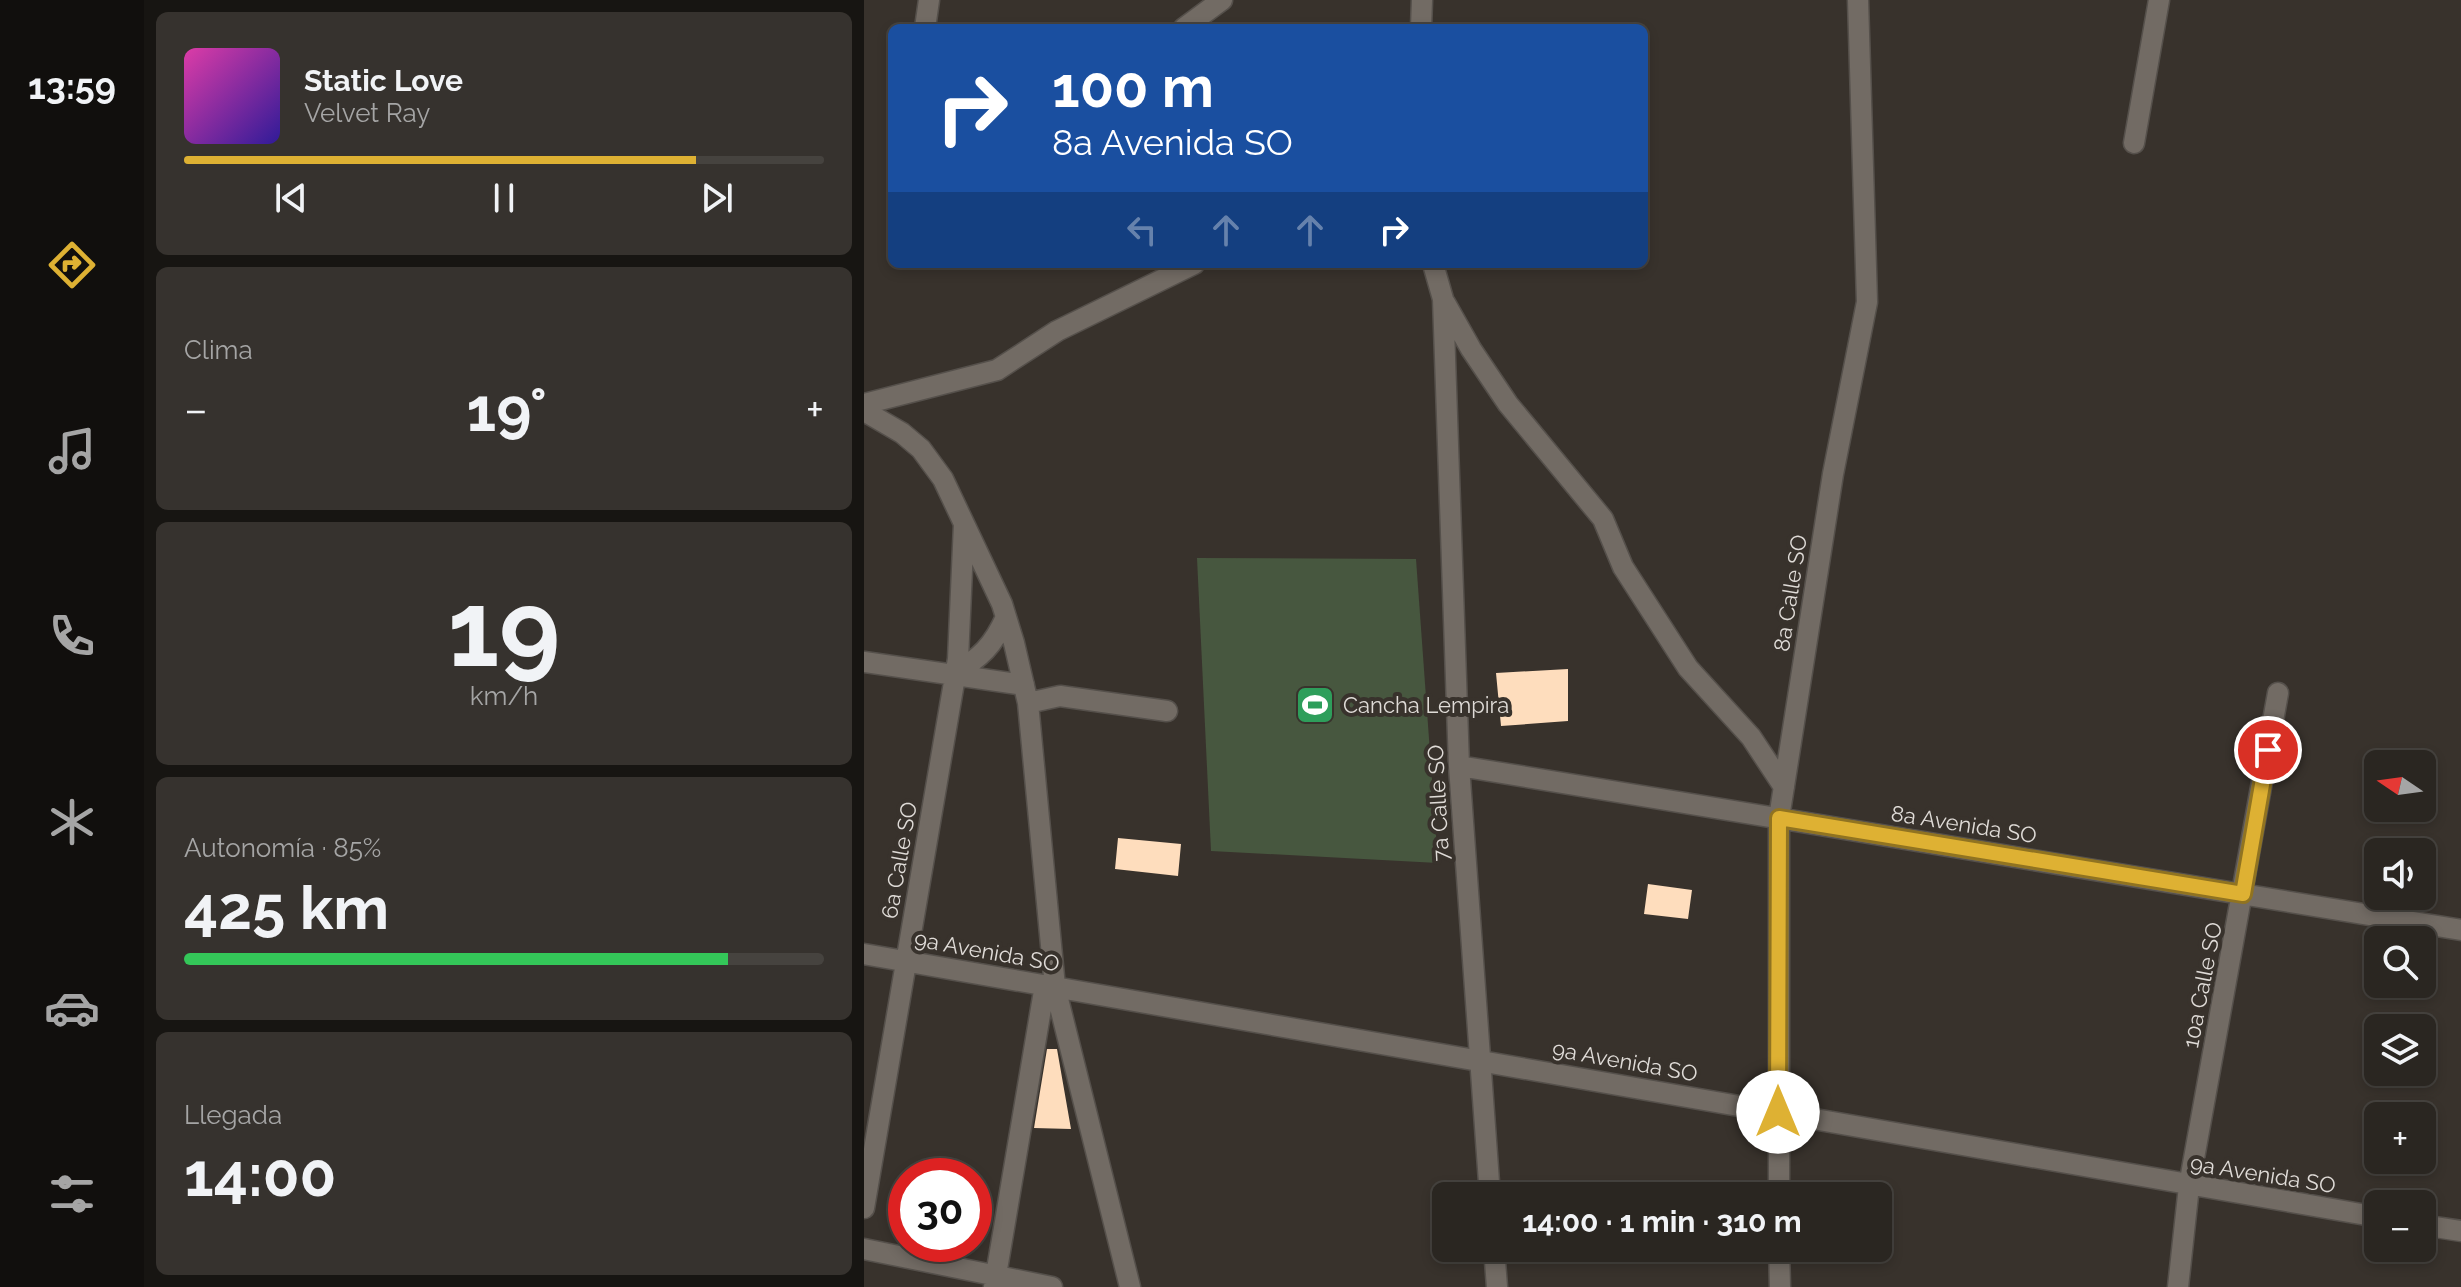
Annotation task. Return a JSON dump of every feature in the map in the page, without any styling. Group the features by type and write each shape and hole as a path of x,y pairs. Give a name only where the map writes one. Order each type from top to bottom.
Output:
{"street":[{"path":"926,24 929,0"},
{"path":"1189,24 1222,0"},
{"path":"1421,24 1422,0"},
{"name":"8a Calle SO","path":"1779,1182 1779,818 1833,474 1867,302 1858,0"},
{"path":"2134,143 2159,0"},
{"path":"864,404 997,370 1057,331 1186,268"},
{"name":"7a Calle SO","path":"1434,268 1443,299 1459,766 1489,1182"},
{"path":"1443,299 1471,349 1508,404 1603,519 1623,567 1688,668 1751,737 1784,787"},
{"path":"864,411 902,433 921,449 943,479 1006,617 1026,694 1050,986 1129,1287"},
{"name":"6a Calle SO","path":"864,1208 958,659 964,520"},
{"path":"954,674 983,655 1006,617"},
{"path":"864,662 954,674 1026,694 1167,711"},
{"name":"10a Calle SO","path":"2178,1287 2189,1186 2278,693"},
{"name":"8a Avenida SO","path":"1459,766 2461,930"},
{"name":"9a Avenida SO","path":"864,954 2364,1215"},
{"path":"995,1281 1050,986"},
{"path":"2436,1227 2461,1231"},
{"path":"864,1249 995,1281 1052,1287"},
{"path":"1495,1262 1497,1287"},
{"path":"1779,1262 1780,1287"}],"green space":[{"name":"Cancha Lempira","path":"1197,558 1416,559 1438,863 1211,851"}],"building":[{"path":"1568,669 1568,721 1501,726 1496,673"},
{"path":"1118,838 1181,844 1178,876 1115,869"},
{"path":"1648,884 1692,890 1688,919 1644,914"},
{"path":"1047,1049 1057,1049 1071,1129 1034,1128"}],"place":[{"name":"Cancha Lempira","path":"1315,705"}],"route":[{"path":"1778,1112 1779,818 2243,894 2268,750"}]}
